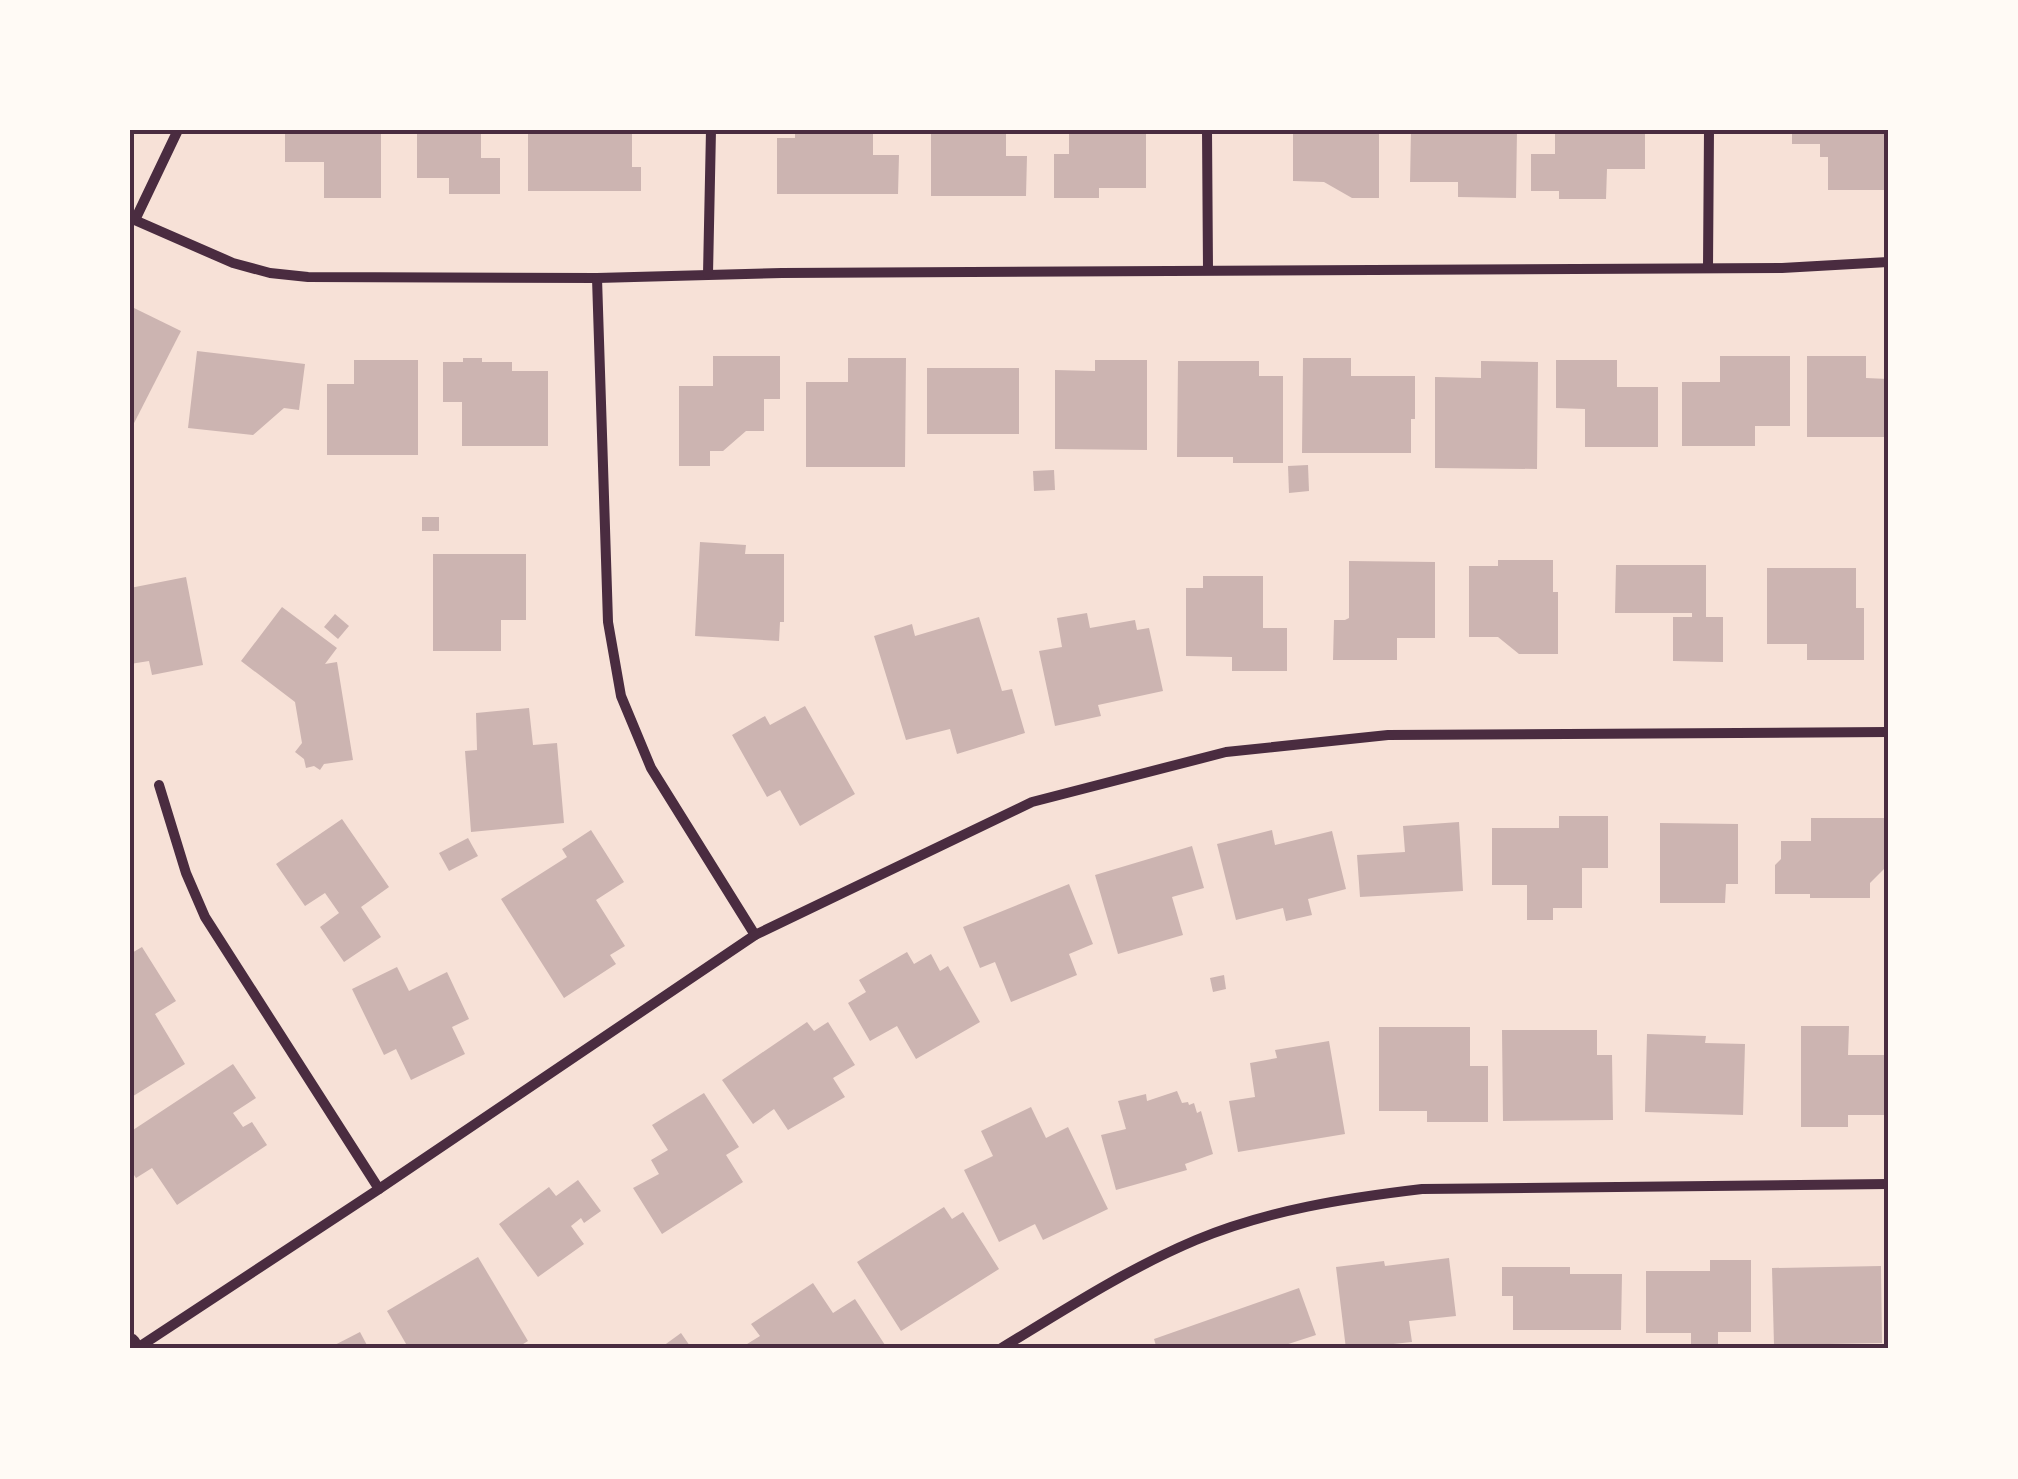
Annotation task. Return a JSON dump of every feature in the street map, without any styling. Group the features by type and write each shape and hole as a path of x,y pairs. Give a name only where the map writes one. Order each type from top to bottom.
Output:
{"street":[{"path":"178,130 132,219 233,264 308,277 1782,268 1888,262"},
{"path":"708,274 710,130"},
{"path":"1207,130 1208,270"},
{"path":"1708,268 1710,130"},
{"path":"597,278 608,622 621,696 651,768 755,934"},
{"path":"133,1347 379,1189 755,934 1032,802 1226,752 1388,735 1888,732"},
{"path":"159,785 186,873 205,916 379,1189"},
{"path":"1000,1349 1116,1279 1198,1239 1284,1211 1422,1189 1888,1184"}],"building":[{"path":"285,130 381,130 381,198 324,198 324,162 285,162"},
{"path":"417,130 481,130 481,158 500,158 500,194 449,194 449,178 417,178"},
{"path":"528,130 632,130 632,167 641,167 641,191 528,191"},
{"path":"795,130 873,130 873,155 899,155 898,194 777,194 777,138 795,138"},
{"path":"931,130 1006,130 1006,156 1027,156 1026,196 931,196"},
{"path":"1069,130 1146,130 1146,188 1099,188 1099,198 1054,198 1054,154 1069,154"},
{"path":"1293,130 1379,130 1379,198 1352,198 1324,182 1293,181"},
{"path":"1411,130 1517,130 1516,198 1458,197 1458,182 1410,182"},
{"path":"1555,130 1645,130 1645,169 1607,169 1606,199 1559,199 1559,191 1531,191 1531,154 1555,154"},
{"path":"1792,130 1884,130 1884,190 1828,190 1828,157 1820,157 1820,144 1792,144"},
{"path":"134,308 181,331 130,431 130,317"},
{"path":"197,351 305,364 299,410 284,408 253,435 188,428"},
{"path":"713,356 780,356 780,399 764,399 764,431 746,431 723,451 710,451 710,466 679,466 679,386 713,386"},
{"path":"1720,356 1790,356 1790,426 1755,426 1755,446 1682,446 1682,382 1720,382"},
{"path":"1807,356 1866,356 1866,378 1888,379 1888,437 1807,437"},
{"path":"463,358 512,362 512,371 548,371 548,446 462,446 462,402 443,402 443,362 463,362"},
{"path":"848,358 906,358 905,467 806,467 806,382 848,382"},
{"path":"1303,358 1351,358 1351,376 1415,376 1411,453 1302,453"},
{"path":"354,360 418,360 418,455 327,455 327,384 354,384"},
{"path":"1095,360 1147,360 1147,450 1055,449 1055,370 1095,371"},
{"path":"1556,360 1617,360 1617,387 1658,387 1658,447 1585,447 1585,409 1556,408"},
{"path":"1178,361 1259,361 1259,376 1283,376 1283,463 1233,463 1233,457 1177,457"},
{"path":"1481,361 1538,362 1537,469 1435,468 1435,377 1481,378"},
{"path":"927,368 1019,368 1019,434 927,434"},
{"path":"1308,465 1309,491 1289,493 1288,466"},
{"path":"1054,470 1055,490 1034,491 1033,471"},
{"path":"422,517 439,517 439,531 422,531"},
{"path":"700,542 746,545 745,554 784,554 784,622 780,622 779,641 695,636"},
{"path":"433,554 526,554 526,620 501,620 501,651 433,651"},
{"path":"1498,560 1553,560 1553,592 1558,592 1558,654 1519,654 1498,637 1469,637 1469,566 1498,566"},
{"path":"1349,561 1435,562 1435,638 1397,638 1397,660 1333,660 1334,620 1349,618"},
{"path":"1616,565 1706,565 1706,617 1723,617 1723,662 1673,661 1673,617 1692,617 1692,613 1615,613"},
{"path":"1767,568 1856,568 1856,608 1864,608 1864,660 1807,660 1807,644 1767,644"},
{"path":"1203,576 1263,576 1263,628 1287,628 1287,671 1232,671 1232,657 1186,656 1186,588 1203,588"},
{"path":"186,577 203,665 152,675 149,661 130,664 130,588"},
{"path":"282,607 337,648 325,664 337,662 353,760 324,764 320,770 314,766 306,768 304,759 295,752 302,743 295,702 241,661"},
{"path":"1087,613 1090,628 1135,620 1137,630 1149,628 1163,691 1098,705 1101,716 1055,726 1039,651 1062,647 1057,618"},
{"path":"335,614 349,626 338,639 324,627"},
{"path":"979,617 1002,691 1012,689 1025,733 957,754 950,729 906,740 874,636 912,624 915,636"},
{"path":"805,706 855,794 800,826 780,790 767,797 732,735 765,716 770,725"},
{"path":"529,708 533,745 557,743 564,823 471,832 465,751 477,750 476,713"},
{"path":"1559,816 1608,816 1608,868 1582,868 1582,908 1553,908 1553,920 1527,920 1527,885 1492,885 1492,828 1559,828"},
{"path":"1811,818 1888,818 1888,865 1870,883 1870,898 1775,894 1775,865 1781,859 1781,841 1811,841"},
{"path":"342,819 389,887 361,907 381,937 344,962 320,927 339,913 325,893 305,906 276,864"},
{"path":"1459,822 1463,891 1360,897 1357,855 1405,852 1403,826"},
{"path":"1660,823 1738,824 1738,884 1726,884 1725,903 1660,903"},
{"path":"591,830 624,882 596,900 625,946 610,955 616,964 564,998 501,899 567,857 562,849"},
{"path":"1272,830 1275,845 1332,831 1346,889 1308,899 1312,915 1286,921 1283,908 1236,920 1217,844"},
{"path":"468,838 478,856 449,871 439,853"},
{"path":"1192,846 1204,888 1172,897 1183,935 1118,954 1095,875"},
{"path":"1069,884 1093,944 1069,954 1077,975 1011,1002 995,962 980,968 963,927"},
{"path":"142,947 176,1001 155,1014 185,1064 130,1098 130,954"},
{"path":"907,952 914,964 931,954 940,971 948,966 980,1022 916,1059 897,1026 870,1041 848,1003 866,992 859,980"},
{"path":"397,967 409,991 447,972 469,1019 452,1027 465,1054 411,1080 396,1049 384,1055 352,989"},
{"path":"1224,975 1226,989 1213,992 1210,978"},
{"path":"807,1022 814,1031 828,1022 855,1065 833,1078 845,1097 788,1130 774,1109 753,1124 722,1080"},
{"path":"1801,1026 1849,1026 1848,1055 1888,1055 1888,1115 1848,1115 1848,1127 1801,1127"},
{"path":"1379,1027 1470,1027 1470,1066 1488,1066 1488,1122 1427,1122 1427,1111 1379,1111"},
{"path":"1502,1030 1597,1030 1597,1055 1612,1055 1613,1120 1503,1121"},
{"path":"1647,1034 1706,1036 1705,1043 1745,1044 1743,1115 1645,1112"},
{"path":"1329,1041 1345,1134 1238,1152 1229,1101 1255,1097 1250,1063 1277,1058 1275,1050"},
{"path":"233,1064 256,1098 233,1113 243,1127 252,1122 267,1145 177,1205 152,1168 136,1178 130,1169 130,1132"},
{"path":"1177,1091 1182,1103 1194,1103 1197,1113 1201,1111 1213,1154 1185,1164 1187,1170 1116,1190 1101,1135 1126,1129 1118,1101 1146,1094 1147,1101"},
{"path":"704,1093 739,1147 726,1155 743,1182 662,1234 633,1188 659,1174 651,1160 668,1150 652,1125"},
{"path":"1031,1107 1046,1138 1068,1127 1108,1209 1043,1240 1035,1224 999,1242 964,1170 993,1156 981,1131"},
{"path":"578,1180 601,1211 584,1223 581,1218 571,1226 584,1244 538,1277 499,1224 549,1187 556,1196"},
{"path":"944,1207 952,1219 963,1212 999,1269 901,1331 857,1262"},
{"path":"478,1257 528,1341 515,1349 409,1349 387,1311"},
{"path":"1449,1258 1456,1316 1409,1321 1412,1342 1346,1349 1336,1267"},
{"path":"1710,1260 1751,1260 1751,1332 1718,1332 1718,1344 1691,1344 1691,1333 1646,1333 1646,1271 1710,1271"},
{"path":"1881,1266 1882,1343 1774,1345 1772,1268"},
{"path":"1502,1267 1570,1267 1570,1274 1622,1274 1621,1330 1513,1330 1513,1296 1502,1296"},
{"path":"813,1283 833,1313 855,1299 885,1345 878,1349 739,1349 760,1336 751,1324"},
{"path":"1299,1288 1316,1335 1273,1349 1157,1349 1154,1339"},
{"path":"360,1332 369,1349 327,1349"},
{"path":"681,1333 692,1349 659,1349"}]}
